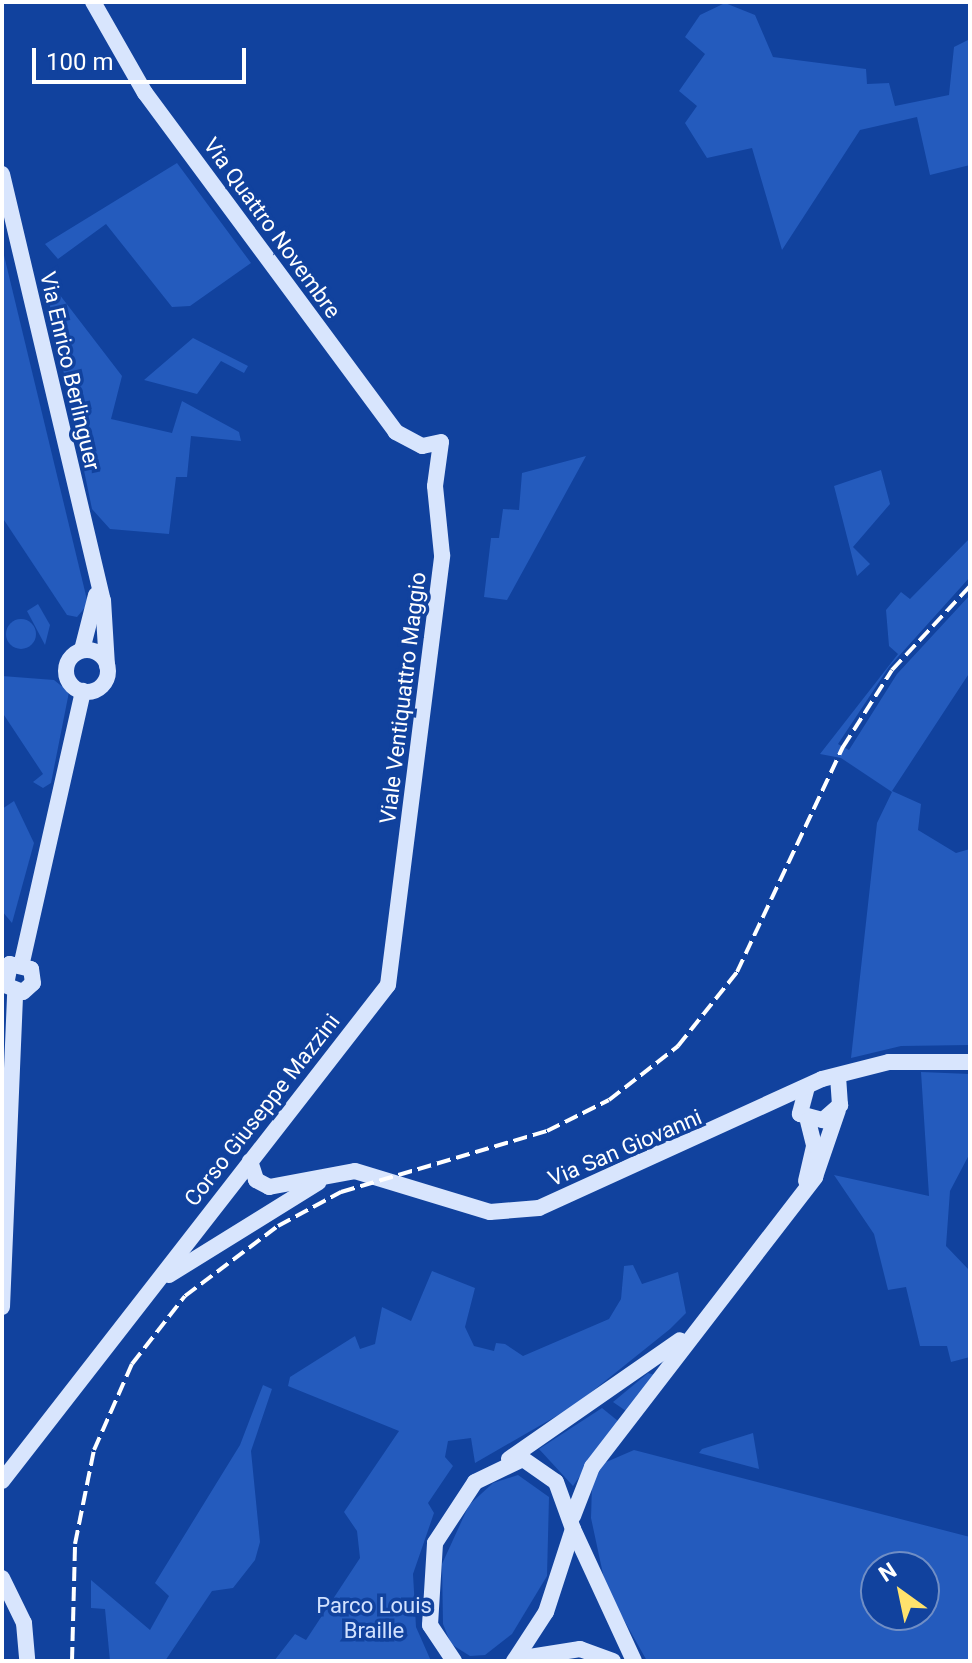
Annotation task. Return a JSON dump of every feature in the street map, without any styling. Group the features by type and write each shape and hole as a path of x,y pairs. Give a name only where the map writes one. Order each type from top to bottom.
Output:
{"main road":[{"name":"Via Quattro Novembre","path":"93,2 145,93 333,348 408,443 441,442"},
{"name":"Via Enrico Berlinguer","path":"2,174 107,623 107,666"},
{"name":"Viale Ventiquattro Maggio","path":"391,960 442,555 435,486 441,442"},
{"name":"Via Enrico Berlinguer","path":"82,650 95,614 95,577"},
{"path":"82,650 98,653 107,666 101,685 83,691 66,671 82,650"},
{"path":"4,1304 8,987 11,963 83,691"},
{"name":"Corso Giuseppe Mazzini","path":"2,1481 388,985 391,960"},
{"path":"8,987 33,980 11,963"},
{"path":"516,1660 552,1598 592,1467 694,1329 797,1201 827,1153 838,1110 840,1083 872,1065 970,1062"},
{"name":"Via San Giovanni","path":"250,1161 256,1180 269,1187 331,1175 390,1176 490,1212 539,1208 751,1116 807,1087 840,1083"},
{"path":"797,1201 813,1156 804,1117 807,1087"},
{"name":"Via San Giovanni","path":"751,1116 804,1117 838,1110"},
{"name":"Corso Giuseppe Mazzini","path":"157,1283 331,1175"},
{"path":"454,1661 444,1655 427,1591 435,1543 475,1482 694,1329"},
{"path":"498,1466 523,1459 541,1467 573,1523 634,1661"},
{"path":"2,1578 24,1623 27,1661"},
{"path":"516,1660 580,1649 613,1661"}],"green space":[{"path":"725,3 755,15 773,57 866,69 867,84 889,83 895,106 949,95 954,47 970,39 970,165 930,175 917,117 860,130 782,250 752,148 707,158 685,123 697,106 679,91 705,54 685,37 700,15"},
{"path":"177,163 251,263 190,306 172,307 106,224 58,259 45,244"},
{"path":"2,247 88,604 77,617 67,615 2,517"},
{"path":"43,273 122,376 111,419 172,433 182,401 239,432 241,441 191,436 187,477 176,477 169,534 110,529 92,509"},
{"path":"193,338 248,366 244,373 221,361 197,394 144,380"},
{"path":"586,456 507,600 484,597 491,538 499,538 503,509 519,510 522,473"},
{"path":"881,470 890,504 853,547 870,564 857,576 834,486"},
{"path":"970,538 970,577 889,667 838,744 849,750 897,674 970,595 970,672 892,791 921,804 918,830 956,853 970,849 970,1045 901,1046 851,1058 877,823 892,792 841,758 820,754 898,654 889,646 886,610 901,592 910,599"},
{"path":"38,604 50,625 45,645 27,611"},
{"path":"21,619 27,620 35,628 35,640 27,648 21,649 15,648 7,640 6,634 7,628 15,620"},
{"path":"2,676 54,680 69,692 51,783 43,788 33,782 43,774 2,712"},
{"path":"14,801 34,843 12,923 2,911 2,809"},
{"path":"921,1072 970,1074 970,1153 950,1191 946,1246 970,1271 970,1357 951,1362 947,1346 920,1346 906,1287 888,1290 874,1234 834,1175 929,1196"},
{"name":"Parco Louis Braille","path":"633,1265 642,1284 678,1272 686,1313 670,1329 574,1406 475,1463 471,1438 448,1441 445,1457 453,1466 428,1503 434,1513 413,1574 416,1627 431,1661 274,1661 295,1634 306,1640 360,1558 357,1531 344,1512 399,1431 288,1386 290,1377 355,1336 360,1349 375,1344 382,1307 411,1321 432,1271 475,1288 465,1327 474,1346 494,1351 496,1343 505,1344 523,1356 609,1319 621,1299 624,1266"},
{"path":"648,1373 655,1375 626,1411 613,1402"},
{"path":"263,1385 272,1389 251,1451 260,1542 255,1560 233,1588 212,1591 165,1661 110,1661 105,1609 91,1608 91,1580 150,1630 169,1596 155,1583 240,1445"},
{"path":"602,1408 618,1421 573,1486 539,1449"},
{"path":"753,1433 759,1469 699,1453 702,1449"},
{"path":"634,1450 970,1537 970,1661 647,1661 606,1588 591,1518 592,1484 604,1463"},
{"path":"518,1475 549,1497 547,1576 512,1634 485,1655 470,1656 451,1644 443,1624 442,1564 469,1505 493,1483"}],"railway":[{"path":"72,1661 75,1544 94,1450 132,1364 185,1296 278,1226 341,1192 547,1131 609,1100 678,1046 737,972 843,747 892,670 970,586"}]}
